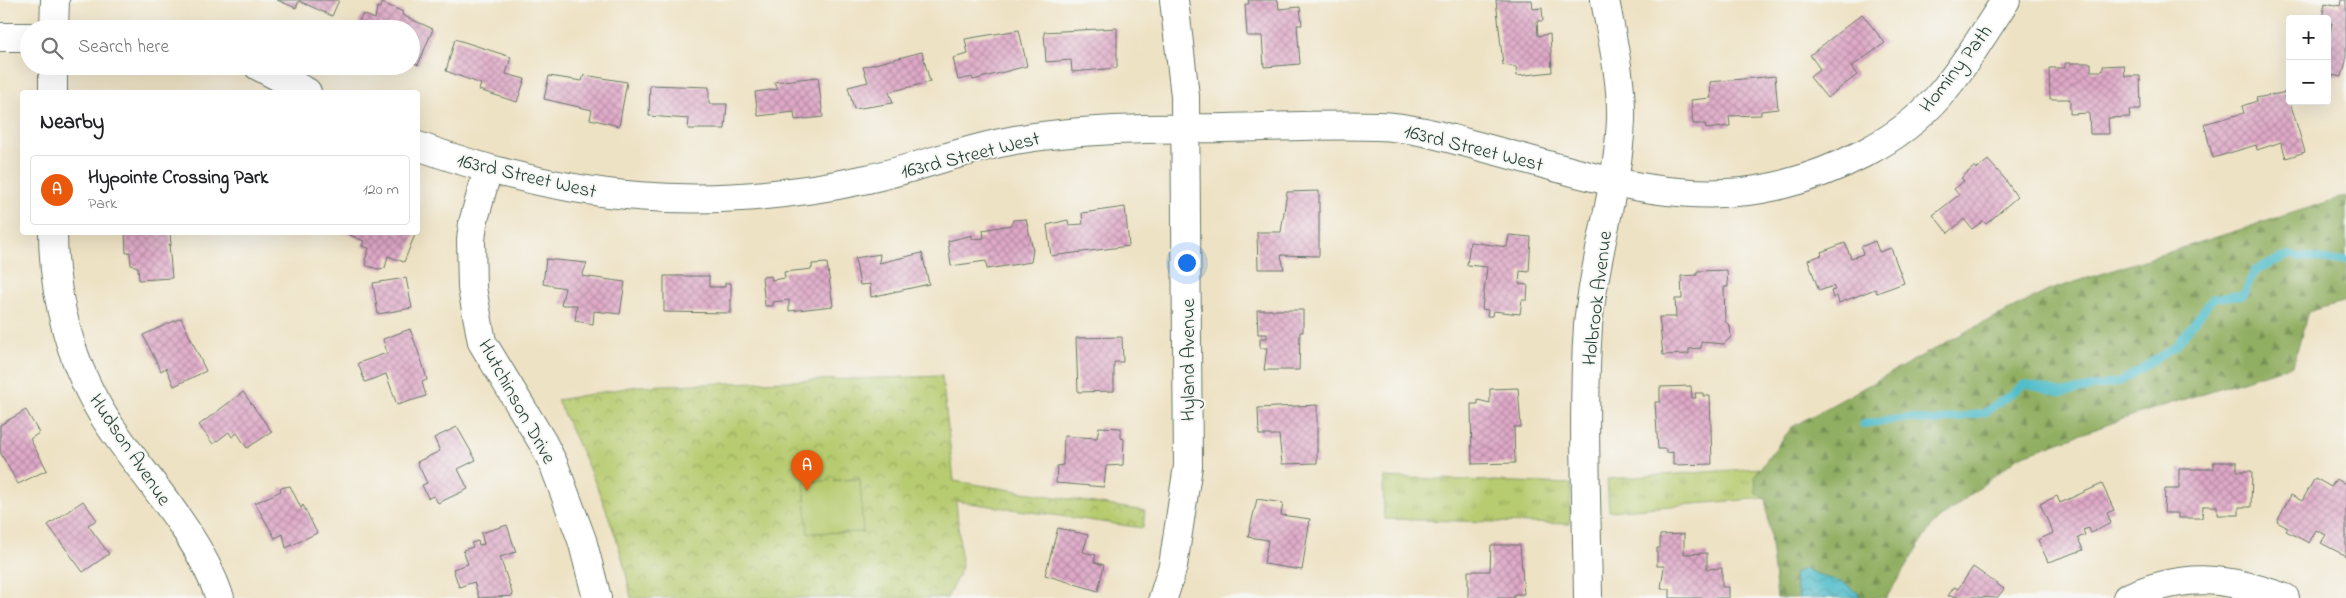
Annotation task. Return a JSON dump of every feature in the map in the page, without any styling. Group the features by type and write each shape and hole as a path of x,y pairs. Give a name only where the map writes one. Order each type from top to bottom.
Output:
{"street":[{"path":"54,20 55,0"},
{"name":"Hyland Avenue","path":"1163,598 1173,566 1188,466 1186,128 1182,62 1174,0"},
{"name":"Holbrook Avenue","path":"1588,598 1586,357 1595,278 1613,182 1620,111 1619,84 1605,0"},
{"name":"Hominy Path","path":"1613,182 1657,191 1737,192 1774,187 1811,176 1846,161 1900,131 1938,98 2006,0"},
{"path":"0,37 20,37"},
{"path":"53,75 53,90"},
{"path":"275,75 303,90"},
{"name":"163rd Street West","path":"420,147 488,169 538,182 608,194 672,198 733,198 801,191 862,180 1016,140 1090,131 1380,126 1422,131 1613,182"},
{"name":"Hutchinson Drive","path":"488,169 473,223 471,240 472,288 482,342 543,443 554,465 582,540 597,598"},
{"name":"Hudson Avenue","path":"53,235 55,266 64,316 77,359 95,400 108,423 186,528 208,567 220,598"},
{"path":"2127,598 2147,589 2180,582 2214,580 2250,585 2285,598"}],"green space":[{"path":"2346,196 2346,301 2308,312 2293,365 2134,415 2018,457 1932,525 1886,598 1859,598 1859,593 1793,574 1799,598 1777,598 1766,499 1756,493 1755,475 1792,427 1969,330 2050,290"},
{"path":"942,376 954,481 1145,511 1143,528 956,501 962,567 947,598 631,598 619,546 601,496 557,400 637,386"},
{"path":"1761,468 1755,475 1766,498 1609,511 1607,479"},
{"path":"1383,477 1571,484 1570,524 1384,519"},
{"path":"860,479 863,532 808,533 804,482"}],"water":[{"path":"1803,569 1848,585 1859,594 1859,598 1799,598 1793,574"}],"building":[{"path":"277,0 339,0 332,16 299,1 296,8"},
{"path":"1248,0 1278,0 1279,9 1300,7 1302,25 1297,25 1300,64 1264,67 1262,36 1247,36 1245,4 1249,4"},
{"path":"1496,0 1532,0 1533,9 1542,8 1543,21 1537,21 1538,36 1550,34 1552,72 1517,76 1516,67 1503,65"},
{"path":"2341,0 2346,0 2346,61 2342,77 2331,75 2331,15 2323,15 2325,3 2340,6"},
{"path":"383,3 403,12 402,15 413,20 360,20 363,14 375,19 377,7 380,8"},
{"path":"1862,14 1885,43 1851,67 1857,75 1827,98 1810,77 1820,69 1810,55"},
{"path":"420,23 433,29 420,60"},
{"path":"1117,28 1117,68 1072,72 1071,60 1046,62 1044,32"},
{"path":"1019,30 1027,66 973,80 972,77 958,80 953,58 968,54 965,39"},
{"path":"455,39 511,57 506,74 525,79 517,102 479,90 481,84 446,71"},
{"path":"922,52 930,82 889,92 893,103 854,109 848,87 868,82 863,67"},
{"path":"2065,63 2091,63 2091,71 2103,71 2103,66 2124,65 2125,76 2140,76 2141,110 2129,110 2130,117 2108,118 2109,134 2090,134 2089,113 2070,114 2070,99 2050,99 2049,68 2065,68"},
{"path":"584,75 627,82 619,126 590,119 592,110 544,99 549,76 582,81"},
{"path":"1775,76 1778,109 1761,111 1761,115 1729,116 1730,126 1706,129 1705,124 1693,124 1691,100 1711,98 1710,82"},
{"path":"818,77 823,117 795,120 794,112 758,116 755,92 778,89 774,82"},
{"path":"650,85 709,87 709,104 727,104 725,129 688,129 689,119 649,116"},
{"path":"2286,92 2286,105 2291,105 2305,152 2286,158 2281,142 2257,150 2256,145 2213,158 2204,124 2244,113 2242,106 2257,101 2256,98"},
{"path":"1988,160 2005,179 2017,197 1986,224 1983,221 1972,229 1964,219 1948,233 1933,215 1959,195 1954,189 1964,181 1961,178 1975,166 1977,169"},
{"path":"1319,191 1319,256 1281,255 1284,269 1258,269 1257,232 1281,232 1287,192"},
{"path":"1125,207 1129,246 1051,256 1047,225 1068,220 1069,225 1083,224 1082,213"},
{"path":"1026,219 1033,250 1031,262 987,269 986,261 951,266 948,241 972,235 972,239 984,238 983,230 1011,225 1013,220"},
{"path":"125,235 170,235 171,246 169,244 172,278 139,280 138,267 131,265 130,252 126,253"},
{"path":"350,235 415,235 404,262 388,256 385,268 379,269 367,266 365,260 369,248 362,246 364,241"},
{"path":"1509,235 1531,237 1529,272 1520,271 1519,284 1528,285 1527,300 1522,300 1520,314 1493,311 1492,316 1487,316 1488,310 1482,309 1487,267 1467,265 1470,242 1507,247"},
{"path":"1875,241 1879,252 1891,248 1904,283 1877,293 1875,289 1839,303 1837,296 1833,298 1831,291 1835,290 1833,286 1819,291 1808,260 1822,255 1821,252 1845,243 1851,258 1863,254 1861,247"},
{"path":"922,253 929,284 871,297 870,284 860,285 855,258 880,254 879,263"},
{"path":"546,259 587,263 582,276 625,282 620,314 594,311 593,324 575,321 577,305 561,305 565,288 543,284"},
{"path":"827,263 833,306 789,311 789,300 773,302 773,306 765,306 762,277 771,276 772,280 785,278 784,272 812,269 812,264"},
{"path":"1727,270 1728,287 1724,287 1725,321 1730,326 1731,337 1724,344 1701,342 1701,348 1689,349 1689,354 1663,355 1659,317 1676,317 1675,299 1682,299 1681,276 1697,275 1697,271"},
{"path":"664,276 709,276 709,287 725,287 725,283 731,283 731,313 664,312"},
{"path":"406,278 412,308 378,314 373,283"},
{"path":"1257,310 1303,310 1303,332 1300,332 1299,370 1264,370 1267,348 1260,348 1260,338 1267,338 1267,334 1258,334"},
{"path":"181,318 206,371 174,386 166,368 161,371 143,335"},
{"path":"410,329 427,380 422,382 426,396 397,405 386,374 365,382 358,363 387,353 383,339"},
{"path":"1122,337 1123,362 1114,362 1114,391 1078,392 1076,338"},
{"path":"1691,386 1692,398 1696,398 1695,393 1703,393 1703,396 1710,396 1712,464 1673,465 1673,452 1666,453 1666,449 1658,449 1655,402 1660,402 1660,387"},
{"path":"1518,388 1521,427 1514,427 1515,463 1472,464 1471,404 1478,404 1478,400 1490,403 1490,389"},
{"path":"243,392 272,432 247,448 237,433 232,437 229,432 213,444 199,425"},
{"path":"1317,405 1317,463 1282,464 1279,435 1259,435 1258,408"},
{"path":"26,410 39,433 30,439 47,470 18,484 0,452 0,425"},
{"path":"457,427 476,460 458,469 468,489 438,503 434,496 428,498 422,485 427,483 417,462 440,451 434,438"},
{"path":"1099,427 1121,428 1121,438 1124,439 1123,465 1106,466 1104,487 1056,483 1057,466 1063,465 1064,436 1097,438"},
{"path":"2214,462 2237,462 2237,471 2252,471 2251,507 2239,507 2239,515 2217,515 2217,506 2203,506 2202,518 2178,518 2178,513 2164,513 2165,489 2179,489 2179,469 2214,469"},
{"path":"2315,478 2331,487 2336,479 2346,484 2346,556 2321,543 2326,535 2316,530 2309,543 2286,531 2288,528 2277,522 2291,495 2302,501"},
{"path":"2102,484 2114,510 2107,513 2111,523 2091,533 2089,528 2083,530 2085,535 2078,538 2083,550 2048,562 2038,540 2053,533 2040,504 2057,496 2060,503"},
{"path":"290,486 301,508 303,505 317,533 286,548 283,534 275,538 255,503 281,491 280,488"},
{"path":"1257,499 1283,503 1281,515 1310,519 1302,570 1264,564 1268,540 1248,537"},
{"path":"83,501 97,520 88,525 109,554 83,572 48,525"},
{"path":"507,525 516,552 500,557 513,596 479,598 474,582 459,587 453,569 468,564 463,550 473,547 471,543 478,541 479,545 484,544 481,533"},
{"path":"1058,528 1088,535 1083,552 1096,555 1094,562 1104,565 1098,591 1045,575"},
{"path":"1684,534 1684,554 1707,553 1707,569 1722,568 1722,587 1729,587 1729,598 1670,598 1670,589 1661,589 1664,566 1657,566 1657,548 1660,548 1660,535"},
{"path":"1491,545 1520,545 1524,594 1514,594 1514,598 1468,598 1468,571 1490,571"},
{"path":"1973,567 2004,589 1997,598 1948,596 1954,587 1958,589"}],"waterway":[{"path":"1863,424 1907,418 1934,421 1984,413 2025,384 2061,393 2120,382 2175,347 2213,298 2243,295 2255,270 2289,255 2334,261 2346,260"}],"place":[{"name":"Hypointe Crossing Park","path":"807,491"}]}
